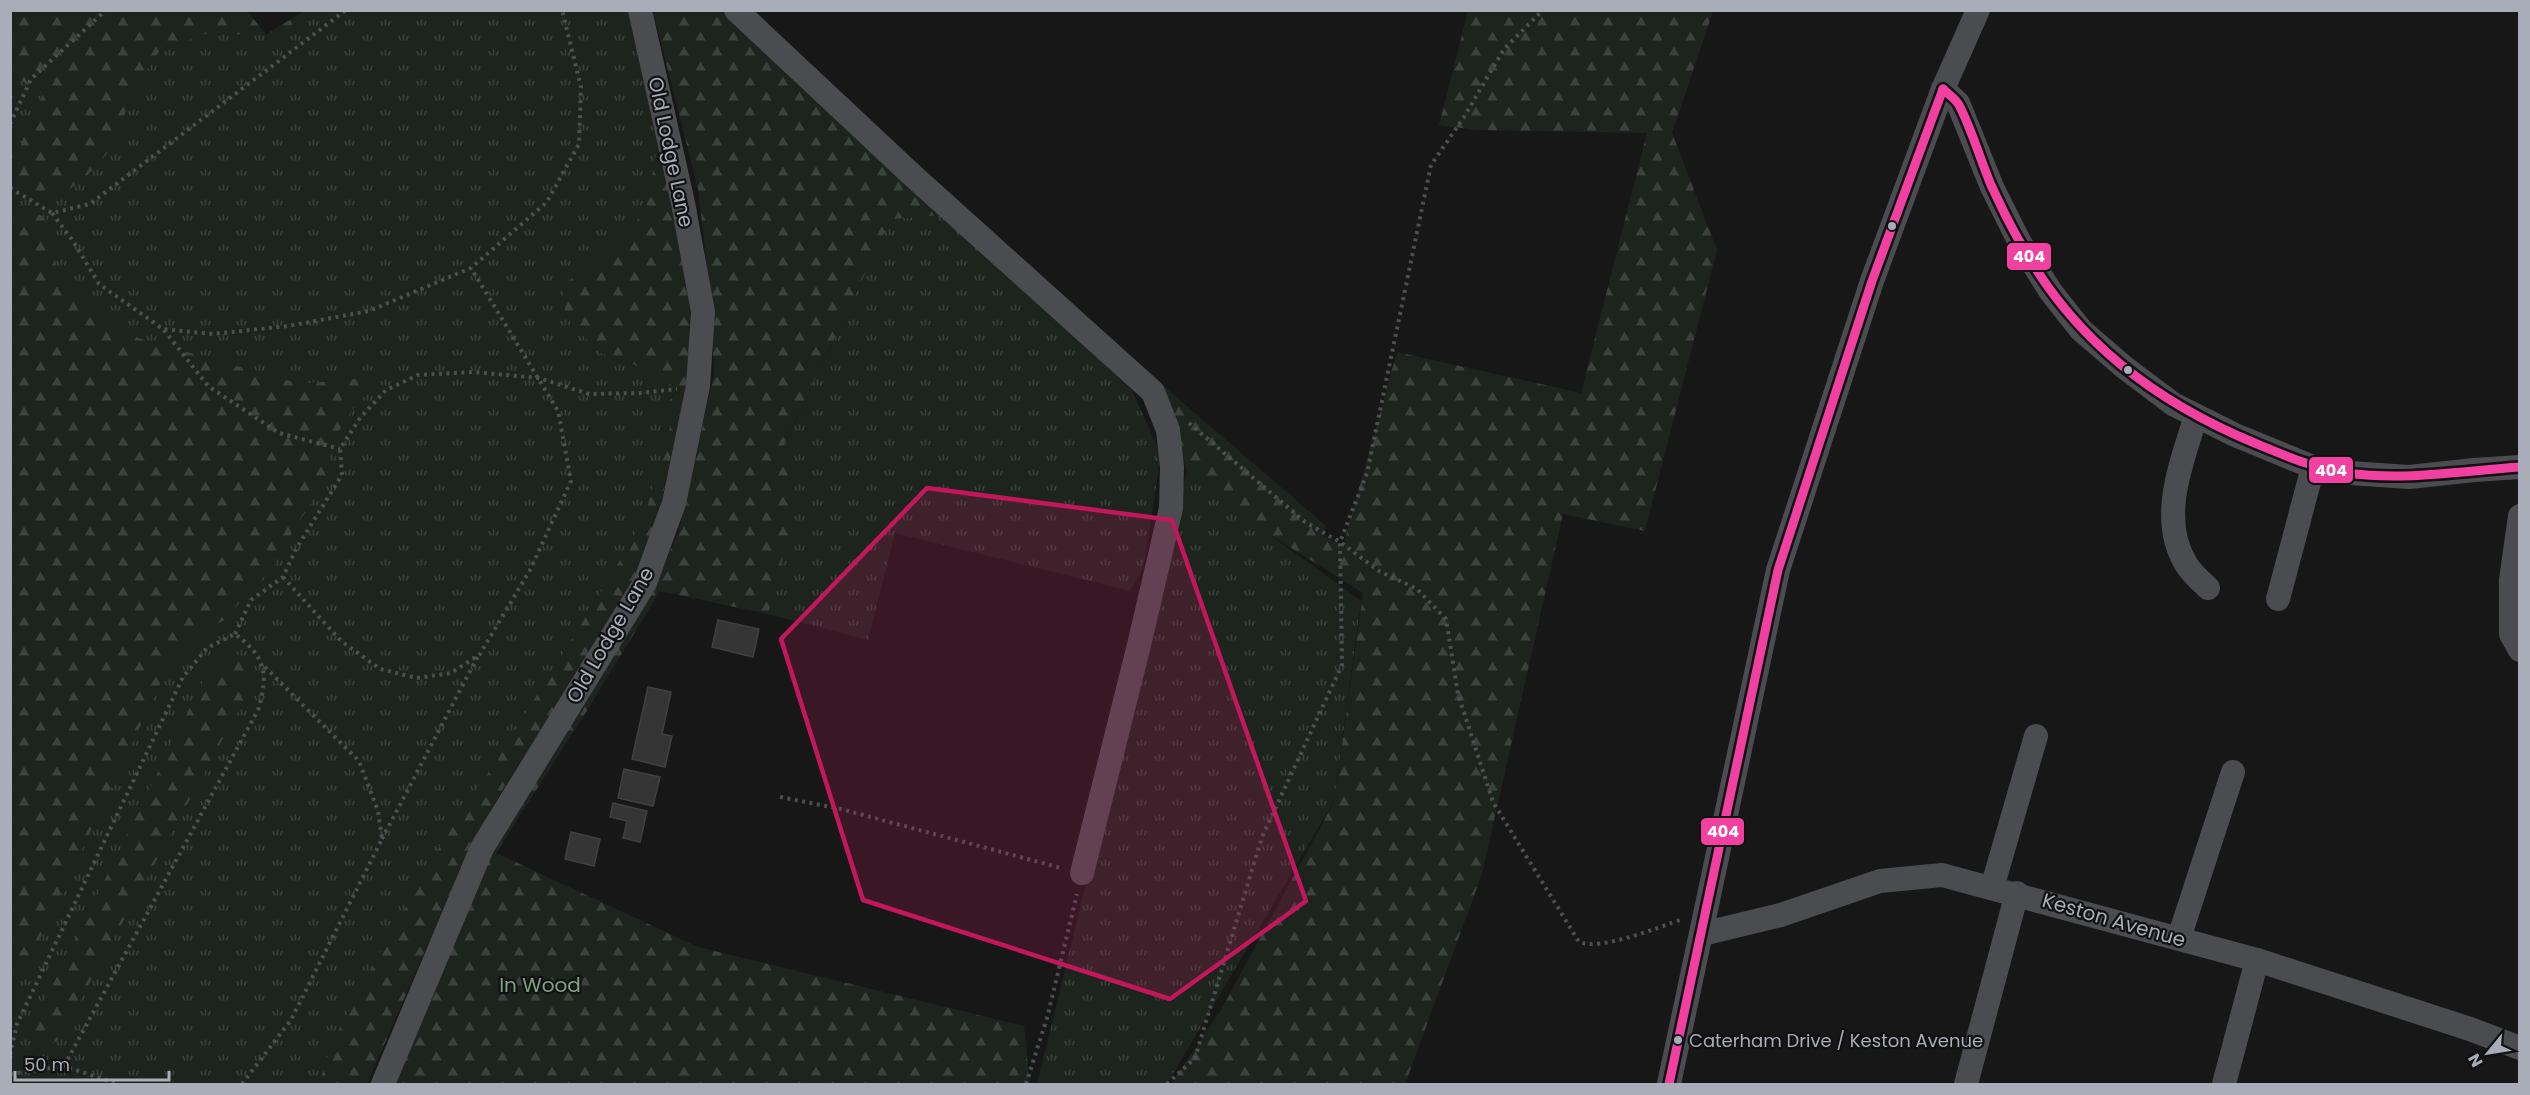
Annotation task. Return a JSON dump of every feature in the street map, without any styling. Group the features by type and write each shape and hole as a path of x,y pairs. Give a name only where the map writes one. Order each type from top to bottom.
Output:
{"street":[{"name":"Old Lodge Lane","path":"383,1084 482,848 645,583 674,503 698,386 703,312 683,203 640,10"},
{"path":"736,10 903,166 1153,392 1168,430 1172,467 1171,508 1140,645 1082,873"},
{"path":"1669,1084 1778,570 1872,280 1943,89 1978,10"},
{"path":"1943,89 1958,103 1992,187 2020,243 2050,292 2081,330 2124,367 2173,404 2235,435 2313,466 2350,473 2409,477 2520,467"},
{"path":"2196,416 2173,494 2176,542 2186,566 2208,588"},
{"path":"2278,599 2313,466"},
{"path":"2520,516 2511,580 2511,634 2520,650"},
{"path":"1992,888 2036,736"},
{"path":"2179,938 2233,772"},
{"name":"Keston Avenue","path":"1704,922 1781,915 1880,881 1942,875 2017,893 2257,960 2470,1029 2520,1048"},
{"path":"1966,1084 2017,893"},
{"path":"2224,1084 2257,960"}],"path":[{"path":"10,124 31,79 106,10"},
{"path":"52,213 90,204 346,10"},
{"path":"163,329 213,334 288,326 369,311 471,268 547,202 579,144 581,87 562,10"},
{"path":"1167,1084 1195,1058 1262,837 1342,665 1340,542 1367,473 1431,165 1464,117 1504,49 1543,10"},
{"path":"10,188 52,213 73,240 99,284 163,329 208,387 279,433 340,449"},
{"path":"242,1084 291,1020 382,839 480,654 530,570 571,481 558,411 471,268"},
{"path":"10,1055 17,1024 183,677 207,648 235,634 251,600 283,577 296,549 342,475 340,449 360,418 387,390 418,375 473,372 539,378 589,394 639,393 698,386"},
{"path":"1188,422 1305,522 1340,542 1379,571 1417,589 1446,619 1458,694 1493,802 1579,942 1588,946 1704,922"},
{"path":"283,577 341,641 380,669 417,678 451,674 480,654"},
{"path":"235,634 252,647 264,666 359,762 378,811 382,839"},
{"path":"64,1066 258,710 265,689 264,666"},
{"path":"780,797 841,809 1010,856 1082,873 1047,1018 1026,1084"},
{"path":"10,1074 64,1066 118,1084"}],"highlighted area":[{"path":"927,488 1172,520 1306,901 1170,999 863,900 781,639"}],"green space":[{"path":"10,11 247,11 266,34 305,11 323,11 266,35 206,34 160,50 131,94 116,144 83,180 46,204 16,183 20,148 43,94 11,75"},
{"path":"323,11 631,11 661,128 646,208 621,242 564,284 565,316 599,352 635,365 679,388 666,405 671,423 644,518 607,583 489,772 437,850 333,1040 319,1084 11,1084 11,1000 172,659 201,632 223,621 273,567 325,452 351,412 369,390 362,378 300,384 138,338 84,306 58,272 46,218 11,200 10,75 43,94 20,148 16,183 116,144 131,94 160,50 206,34 266,35"},
{"name":"In Wood","path":"653,11 721,11 943,215 891,219 782,449 796,508 768,614 660,591 496,853 698,947 1024,1026 1030,1084 392,1084 487,851 657,582 679,530 714,374 710,291 698,189"},
{"path":"1468,11 1713,11 1672,133 1717,250 1645,531 1563,514 1482,874 1405,1084 1171,1084 1221,1010 1334,802 1363,593 1269,534 1187,471 1175,431 1146,371 1326,526 1323,536 1343,546 1397,352 1581,393 1647,133 1476,130 1439,125"},
{"path":"661,128 690,311 688,376 662,499 640,574 503,789 469,850 367,1084 319,1084 333,1040 437,850 489,772 607,583 644,518 671,423 666,405 679,389 635,365 599,352 565,316 564,284 621,242 646,208"},
{"path":"11,200 46,218 58,272 84,306 138,338 300,384 363,378 369,390 351,412 325,452 334,467 286,542 273,567 223,621 201,632 172,659 11,1000"},
{"path":"943,215 1132,390 1161,456 1143,569 1130,591 895,533 868,640 768,614 796,508 782,450 891,219"},
{"path":"1187,471 1361,601 1334,801 1167,1084 1037,1084"},
{"path":"238,655 250,670 245,698 59,1039 47,1048 35,1046 32,1027 203,681 221,660"}],"building":[{"path":"718,620 759,629 753,657 712,647"},
{"path":"648,687 671,692 662,734 672,736 665,767 632,759"},
{"path":"624,769 660,777 653,806 618,798"},
{"path":"613,803 647,811 640,842 623,838 627,821 610,817"},
{"path":"571,832 600,839 594,866 565,859"}],"transit line":[{"name":"404","path":"1943,89 1959,105 1991,185 2016,235 2041,277 2065,309 2091,338 2120,364 2184,409 2290,458 2335,471 2412,476 2520,467"},
{"name":"404","path":"1669,1084 1778,570 1872,281 1943,89"}],"place":[{"name":"Caterham Drive / Keston Avenue","path":"1678,1040"}]}
